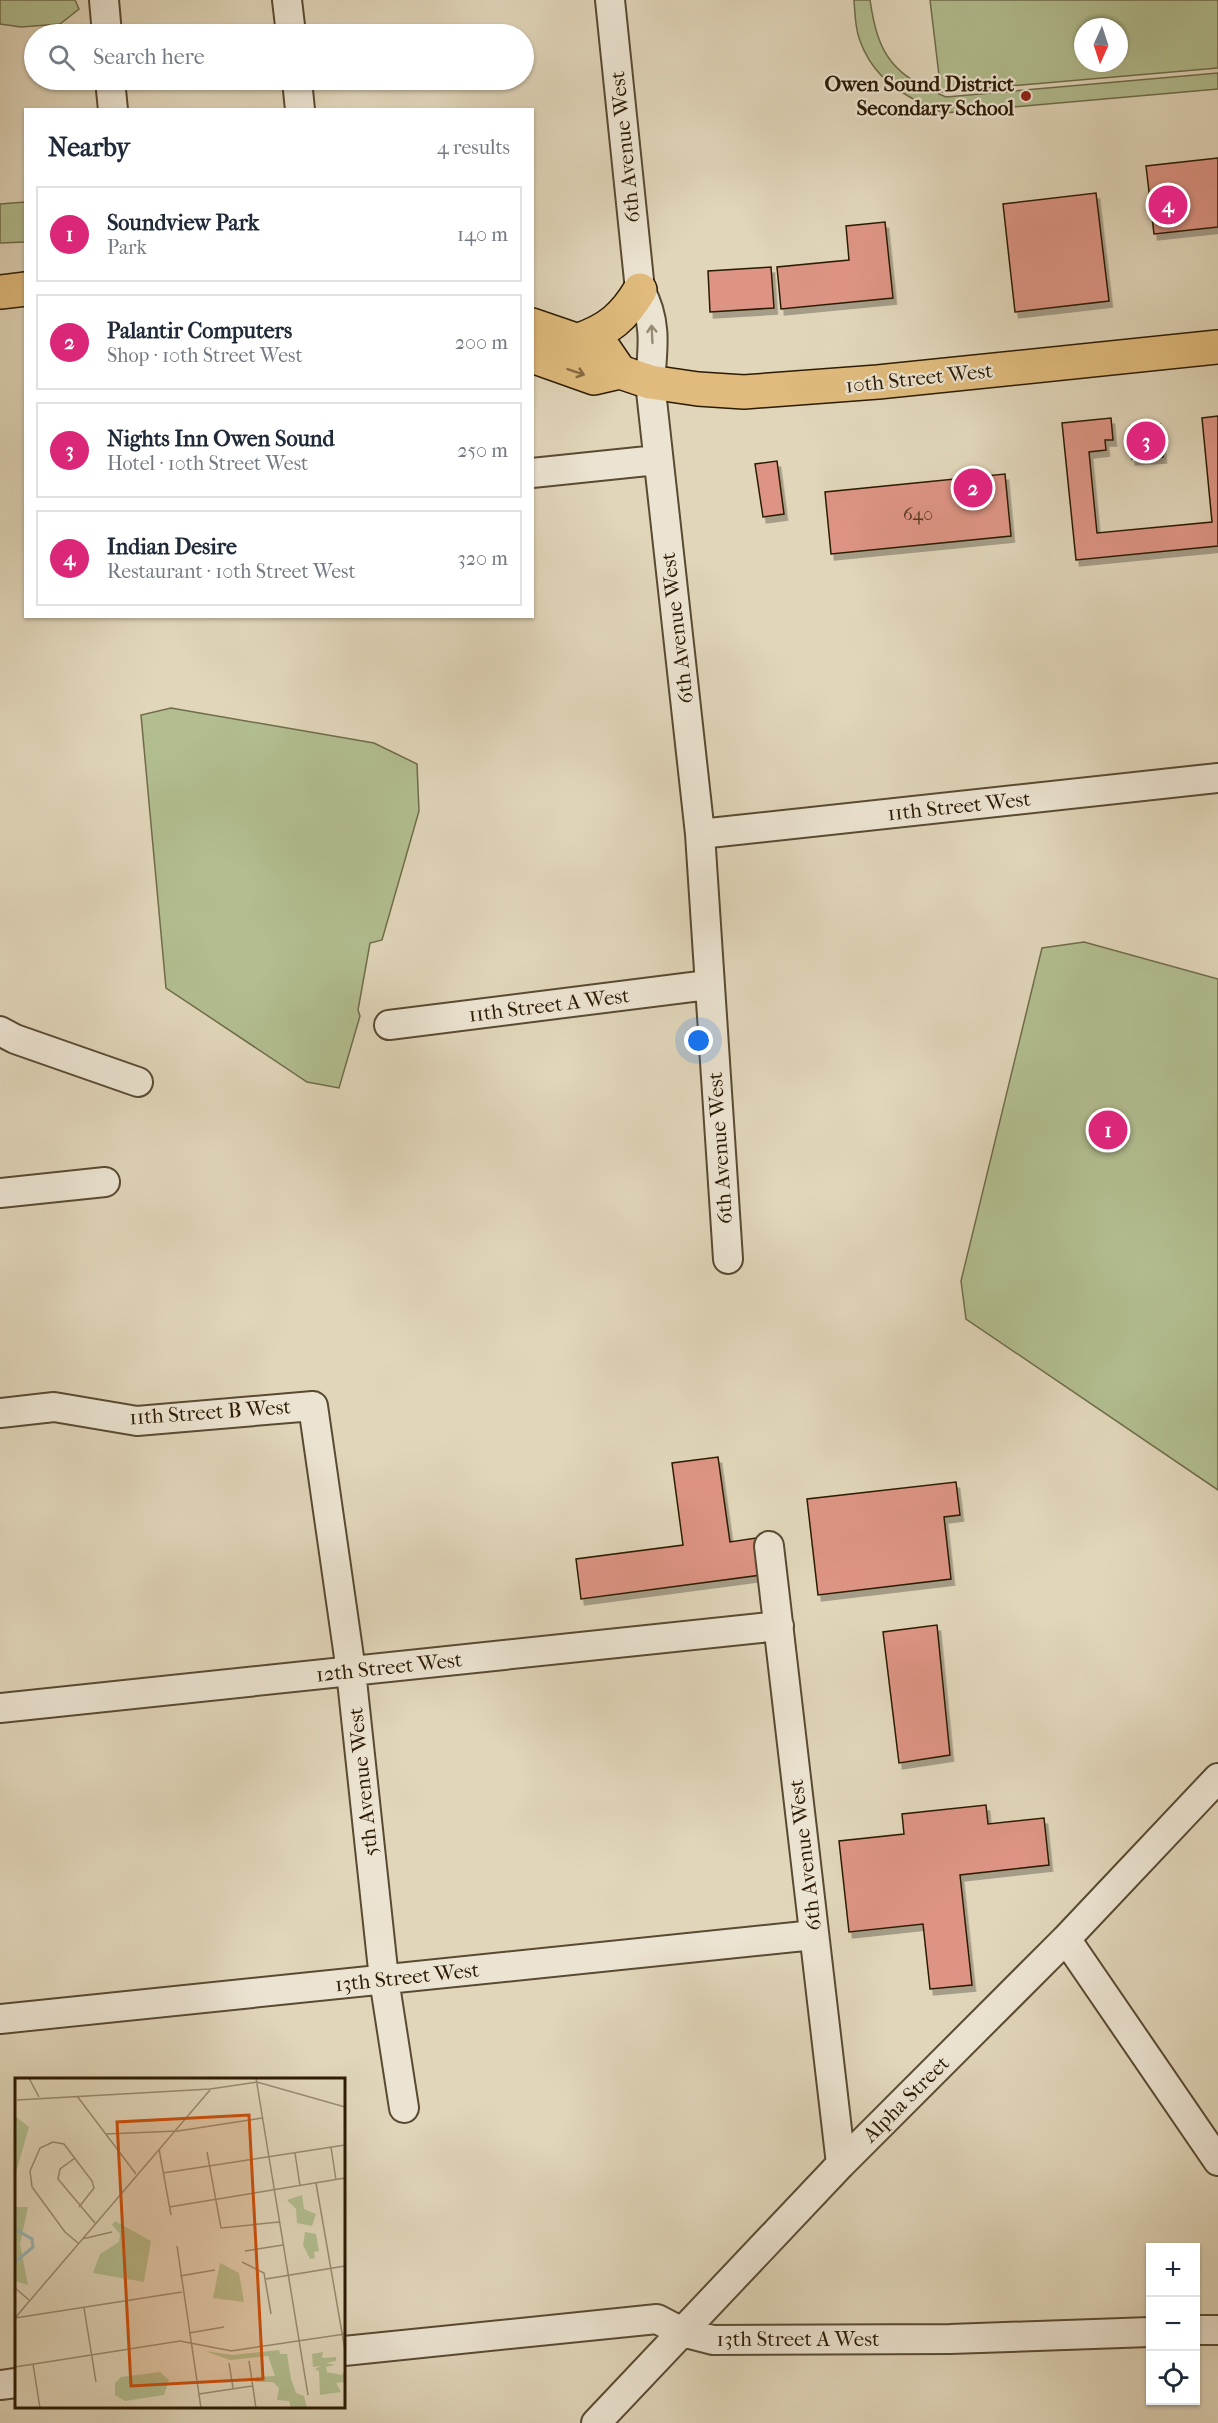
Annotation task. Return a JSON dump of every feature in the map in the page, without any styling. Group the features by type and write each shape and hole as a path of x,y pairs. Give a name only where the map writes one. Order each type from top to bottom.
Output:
{"main road":[{"path":"0,292 24,290"},
{"path":"579,340 601,333 614,324 628,310 640,290"},
{"path":"534,325 604,350 635,377"},
{"name":"10th Street West","path":"534,357 594,378 635,377 698,389 744,392 795,390 1218,347"}],"street":[{"path":"104,0 106,24"},
{"path":"287,0 290,24"},
{"name":"6th Avenue West","path":"610,0 640,290 650,308 653,333 635,377 657,460 700,834 708,985 728,1259"},
{"path":"111,90 113,108"},
{"path":"298,90 300,108"},
{"path":"534,473 657,460"},
{"name":"11th Street West","path":"700,834 1218,778"},
{"name":"11th Street A West","path":"389,1024 708,985"},
{"path":"0,1031 15,1039 138,1082"},
{"path":"0,1193 105,1182"},
{"name":"11th Street B West","path":"0,1413 54,1407 137,1421 313,1406"},
{"name":"5th Avenue West","path":"313,1406 351,1671 384,1979 404,2108"},
{"name":"6th Avenue West","path":"769,1546 841,2164"},
{"name":"12th Street West","path":"0,1708 779,1626"},
{"name":"Alpha Street","path":"596,2423 841,2164 1066,1939 1218,1778"},
{"name":"13th Street West","path":"0,2019 814,1935"},
{"path":"1066,1939 1218,2161"},
{"name":"13th Street A West","path":"345,2350 657,2319 682,2332 725,2340 950,2339 1146,2332"},
{"path":"1200,2330 1218,2330"},
{"path":"0,2385 15,2383"}],"green space":[{"path":"0,0 75,0 79,9 60,24 24,24 24,27 21,27 0,24"},
{"path":"854,0 870,0 878,36 891,61 913,80 946,97 1218,73 1218,89 944,113 904,94 882,76 873,65 859,38"},
{"path":"930,0 1218,0 1218,68 941,92"},
{"path":"24,202 24,242 0,243 0,204"},
{"path":"171,708 374,743 417,764 419,811 382,940 370,943 358,1010 360,1016 339,1088 307,1082 166,988 141,715"},
{"path":"1084,942 1218,979 1218,1490 966,1319 961,1281 1042,948"}],"building":[{"path":"1218,158 1218,227 1154,234 1146,166"},
{"path":"1096,193 1109,301 1015,312 1003,204"},
{"path":"885,222 893,298 781,309 777,267 849,260 846,226"},
{"path":"771,267 774,308 710,312 708,271"},
{"path":"1218,416 1218,546 1076,560 1062,423 1111,418 1113,440 1105,440 1106,450 1089,452 1097,533 1212,522 1202,418"},
{"path":"1160,424 1163,457 1132,459 1130,426"},
{"path":"777,461 784,514 763,517 755,464"},
{"path":"1005,474 1011,536 831,554 825,492"},
{"path":"718,1457 730,1542 756,1538 761,1575 581,1599 576,1559 683,1545 672,1463"},
{"path":"956,1482 960,1515 944,1517 951,1579 818,1595 807,1499"},
{"path":"937,1625 950,1755 899,1763 883,1632"},
{"path":"986,1805 988,1824 1044,1818 1049,1865 960,1875 972,1985 930,1989 923,1924 849,1932 839,1841 904,1834 902,1814"}],"place":[{"name":"Owen Sound District Secondary School","path":"1026,96"},
{"name":"Indian Desire","path":"1168,205"},
{"name":"Nights Inn Owen Sound","path":"1146,441"},
{"name":"Palantir Computers","path":"973,488"},
{"name":"Soundview Park","path":"1108,1130"}]}
